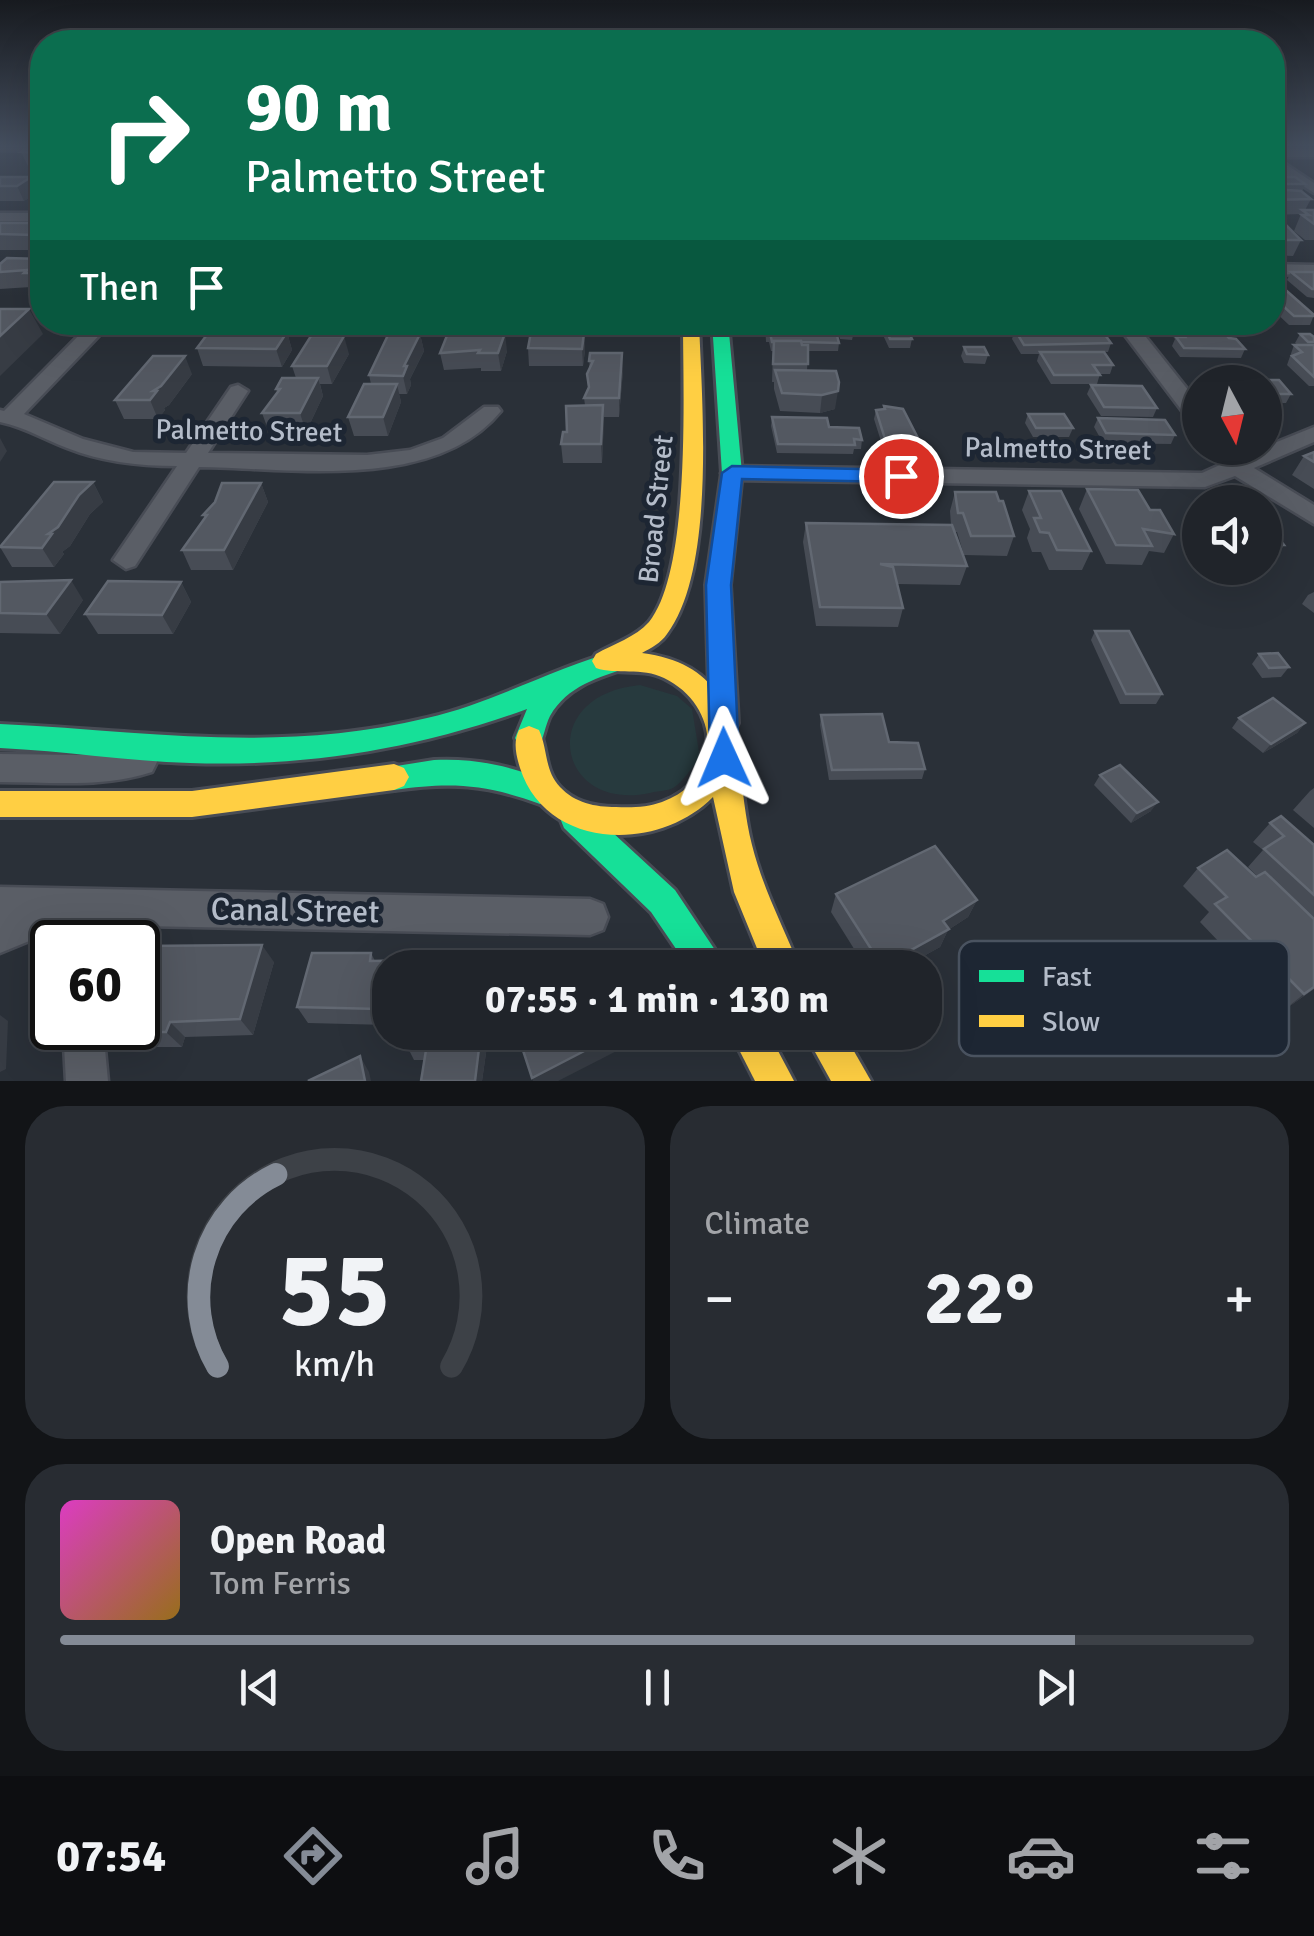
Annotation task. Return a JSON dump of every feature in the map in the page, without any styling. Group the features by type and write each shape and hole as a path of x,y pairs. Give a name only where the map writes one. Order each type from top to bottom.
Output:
{"main road":[{"name":"Broad Street","path":"600,664 657,630 674,603 693,471 691,335"},
{"path":"721,335 732,473 718,585 726,816 740,872 773,950"},
{"path":"0,736 236,752 360,742 496,712 600,664 643,661 679,671 708,692 724,723"},
{"path":"540,791 532,771 530,730 536,712 562,682"},
{"path":"575,818 627,824 671,814 705,791 724,758"},
{"path":"0,804 192,804 454,769 502,775 540,791 575,818 662,902 697,950"},
{"path":"758,1050 775,1081"},
{"path":"833,1050 852,1081"}],"street":[{"path":"0,217 30,217"},
{"path":"1285,269 1314,270"},
{"path":"5,416 89,335"},
{"path":"1134,335 1182,396"},
{"path":"126,560 238,391"},
{"name":"Palmetto Street","path":"5,416 75,444 133,459 367,462 414,456 451,442 492,411"},
{"name":"Palmetto Street","path":"1282,443 1314,434"},
{"name":"Palmetto Street","path":"732,473 1204,480 1220,465"},
{"path":"1241,465 1314,516"},
{"path":"0,768 80,769 236,752"},
{"name":"Canal Street","path":"0,905 59,920"},
{"name":"Canal Street","path":"160,923 590,917"},
{"path":"0,934 30,930"},
{"path":"84,1050 86,1081"}],"green space":[{"path":"640,685 677,696 692,709 700,758 671,789 618,795 594,786 578,770 570,750 572,729 584,709 606,693"}],"building":[{"path":"1285,195 1307,195 1311,199 1285,200"},
{"path":"1302,210 1314,210 1314,224 1302,215 1309,215"},
{"path":"0,223 30,223 30,235 0,234"},
{"path":"1285,224 1301,240 1285,240"},
{"path":"7,258 30,259 30,273 0,272 0,264"},
{"path":"1291,272 1314,272 1314,289 1312,289"},
{"path":"1285,290 1314,316 1294,316 1285,308"},
{"path":"0,309 29,309 0,336"},
{"path":"1300,334 1310,334 1314,342 1308,342"},
{"path":"207,335 285,335 276,349 197,348"},
{"path":"388,335 420,335 403,376 369,375"},
{"path":"447,335 504,335 498,353 440,353"},
{"path":"530,335 584,335 582,349 528,348"},
{"path":"770,335 837,335 839,343 801,341 772,342"},
{"path":"888,335 910,335 912,339 890,339"},
{"path":"1018,335 1105,335 1111,343 1024,345"},
{"path":"1226,335 1245,349 1184,348 1176,337"},
{"path":"311,336 344,336 327,366 292,366"},
{"path":"774,341 801,341 808,345 808,364 773,364"},
{"path":"1294,345 1314,345 1314,377 1292,356 1302,352"},
{"path":"964,347 984,347 988,355 967,354"},
{"path":"1040,352 1104,352 1113,365 1093,365 1100,375 1054,375"},
{"path":"590,353 622,353 619,398 584,398 593,361 589,361"},
{"path":"153,356 185,356 153,391 157,391 150,400 115,400"},
{"path":"775,370 836,371 838,391 822,395 782,393"},
{"path":"282,378 318,378 300,413 262,413 280,389 276,389"},
{"path":"364,384 397,384 383,417 348,417"},
{"path":"1091,385 1142,386 1157,408 1104,407"},
{"path":"603,405 601,444 561,444 563,432 567,432 566,406"},
{"path":"884,406 903,409 919,440 886,442 876,410 885,409"},
{"path":"1028,414 1064,414 1073,428 1036,428"},
{"path":"772,417 827,418 829,427 859,428 862,440 854,439 855,445 778,444"},
{"path":"1098,418 1165,420 1175,435 1106,433"},
{"path":"54,482 93,482 48,534 52,534 42,548 0,547"},
{"path":"222,483 261,483 224,550 182,550 215,502"},
{"path":"1087,489 1138,490 1150,510 1160,510 1174,534 1143,529 1152,546 1116,545"},
{"path":"1029,491 1061,491 1091,551 1057,550 1049,533 1040,532 1034,518 1041,518"},
{"path":"955,492 996,492 999,501 1003,501 1014,536 971,536 963,513 958,513"},
{"path":"806,523 952,525 967,566 880,564 893,567 903,608 820,607"},
{"path":"71,580 46,614 0,613 0,582"},
{"path":"108,581 181,582 162,615 85,614"},
{"path":"1095,631 1129,631 1162,694 1126,694"},
{"path":"1278,653 1289,667 1269,668 1259,654"},
{"path":"1273,698 1305,723 1271,744 1239,718"},
{"path":"882,714 889,742 918,743 925,769 832,770 821,715"},
{"path":"1120,765 1158,802 1137,813 1100,775"},
{"path":"1281,816 1314,845 1314,895 1264,849 1284,836 1270,823"},
{"path":"935,846 977,900 943,921 949,929 911,950 872,950 836,894"},
{"path":"1227,850 1256,877 1265,872 1314,919 1314,987 1304,994 1289,979 1289,941 1252,941 1215,904 1227,897 1198,868"},
{"path":"262,945 240,1019 170,1022 166,1032 160,1032 160,946"},
{"path":"312,953 371,953 372,1009 297,1007"},
{"path":"426,1050 479,1050 475,1081 421,1081"},
{"path":"523,1050 586,1050 532,1078"},
{"path":"360,1056 365,1081 308,1081"}],"traffic: fast":[{"path":"721,335 732,473 718,585 724,723"},
{"path":"529,738 542,707 562,685 589,670 621,660"},
{"path":"0,736 190,751 334,746 427,730 473,717 562,682"},
{"path":"394,777 469,772 540,791"},
{"path":"575,818 663,901 697,950"}],"traffic: slow":[{"path":"605,661 653,633 672,605 681,570 691,482 691,335"},
{"path":"529,738 538,779 559,805 574,813 592,819 633,821 663,815 690,801 717,767 722,749 717,714 707,697 674,671 621,660"},
{"path":"724,758 730,813 742,866 774,950"},
{"path":"0,804 192,804 394,777"},
{"path":"758,1050 775,1081"},
{"path":"833,1050 852,1081"}],"route":[{"path":"724,758 718,585 732,473 901,476"}]}
